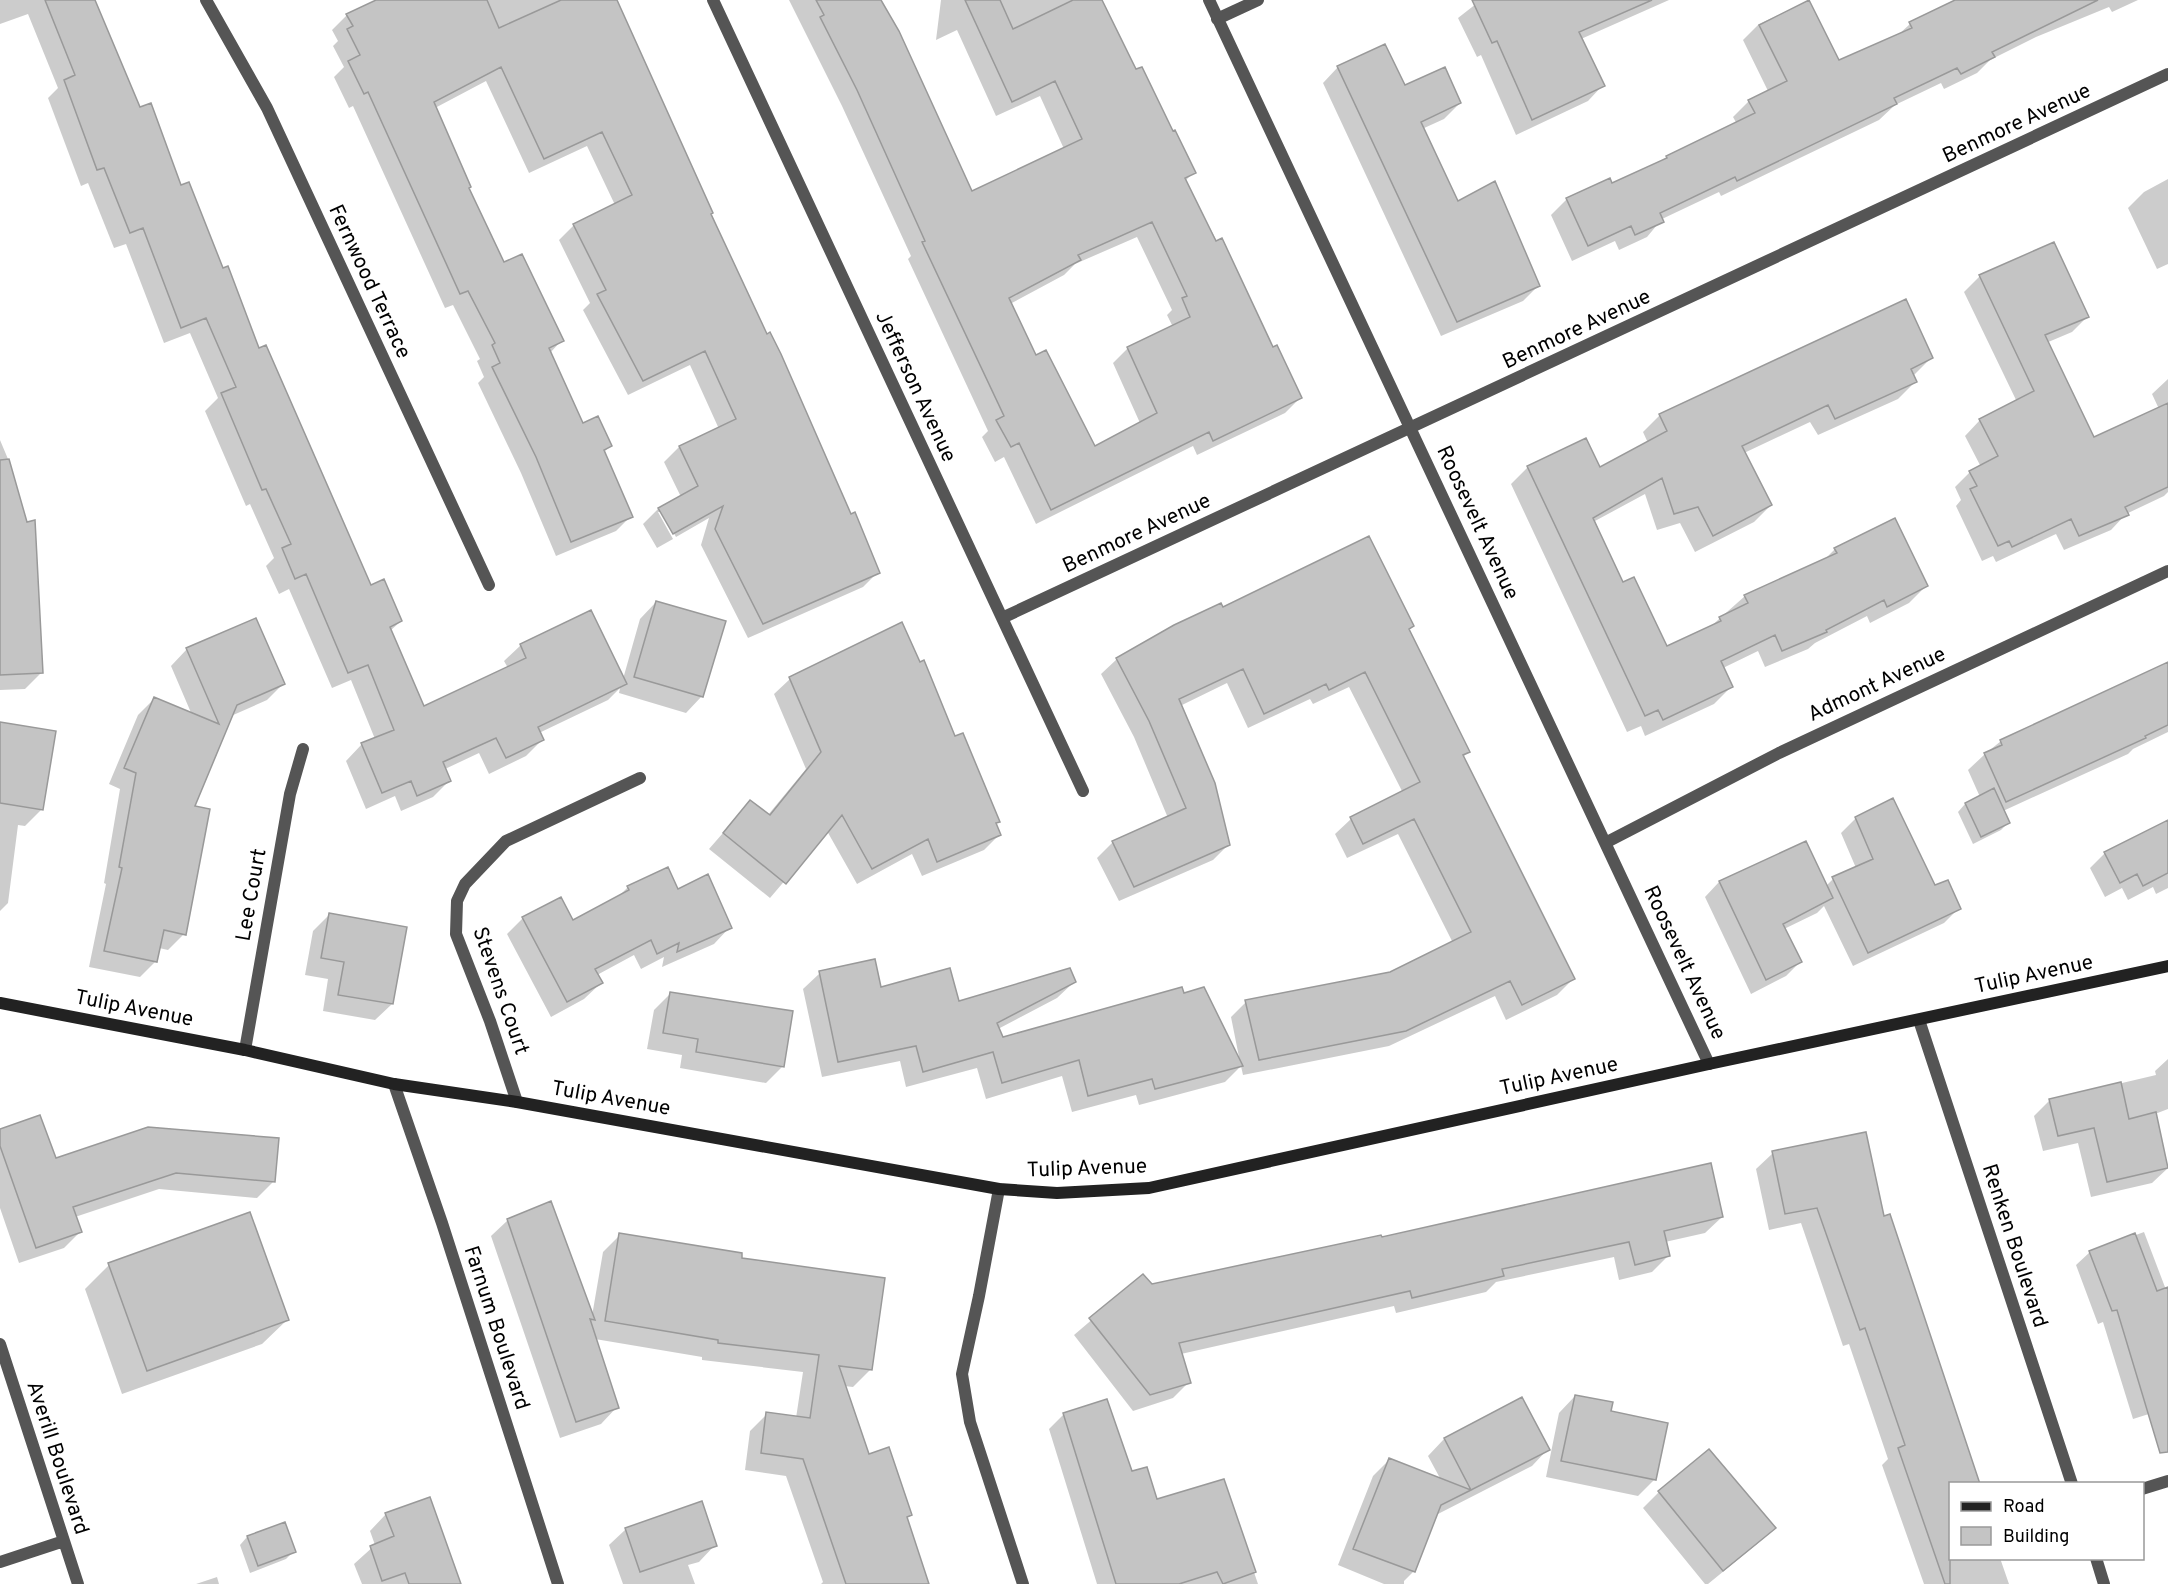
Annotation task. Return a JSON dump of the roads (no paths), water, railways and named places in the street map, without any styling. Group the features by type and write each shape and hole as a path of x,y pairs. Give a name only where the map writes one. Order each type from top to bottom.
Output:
{"main road":[{"name":"Tulip Avenue","path":"0,1003 245,1050 394,1084 517,1102 999,1189 1057,1193 1149,1188 1709,1064 2168,966"}],"street":[{"name":"Jefferson Avenue","path":"713,0 1083,790"},
{"name":"Roosevelt Avenue","path":"1209,0 1607,842 1709,1064"},
{"path":"1217,19 1258,0"},
{"name":"Fernwood Terrace","path":"211,2 267,108 489,585"},
{"name":"Benmore Avenue","path":"1002,618 1412,429 2168,74"},
{"name":"Admont Avenue","path":"1607,842 1779,753 2168,571"},
{"name":"Lee Court","path":"245,1050 290,794 303,749"},
{"name":"Stevens Court","path":"517,1102 490,1021 456,934 457,901 465,884 506,841 640,778"},
{"name":"Renken Boulevard","path":"1919,1020 2071,1482"},
{"name":"Farnum Boulevard","path":"394,1084 442,1222 558,1584"},
{"path":"999,1189 980,1296 963,1364 962,1386 970,1422 1023,1584"},
{"name":"Averill Boulevard","path":"0,1344 78,1584"},
{"path":"2144,1489 2168,1481"},
{"path":"0,1562 64,1541"},
{"path":"2097,1560 2104,1584"}]}
